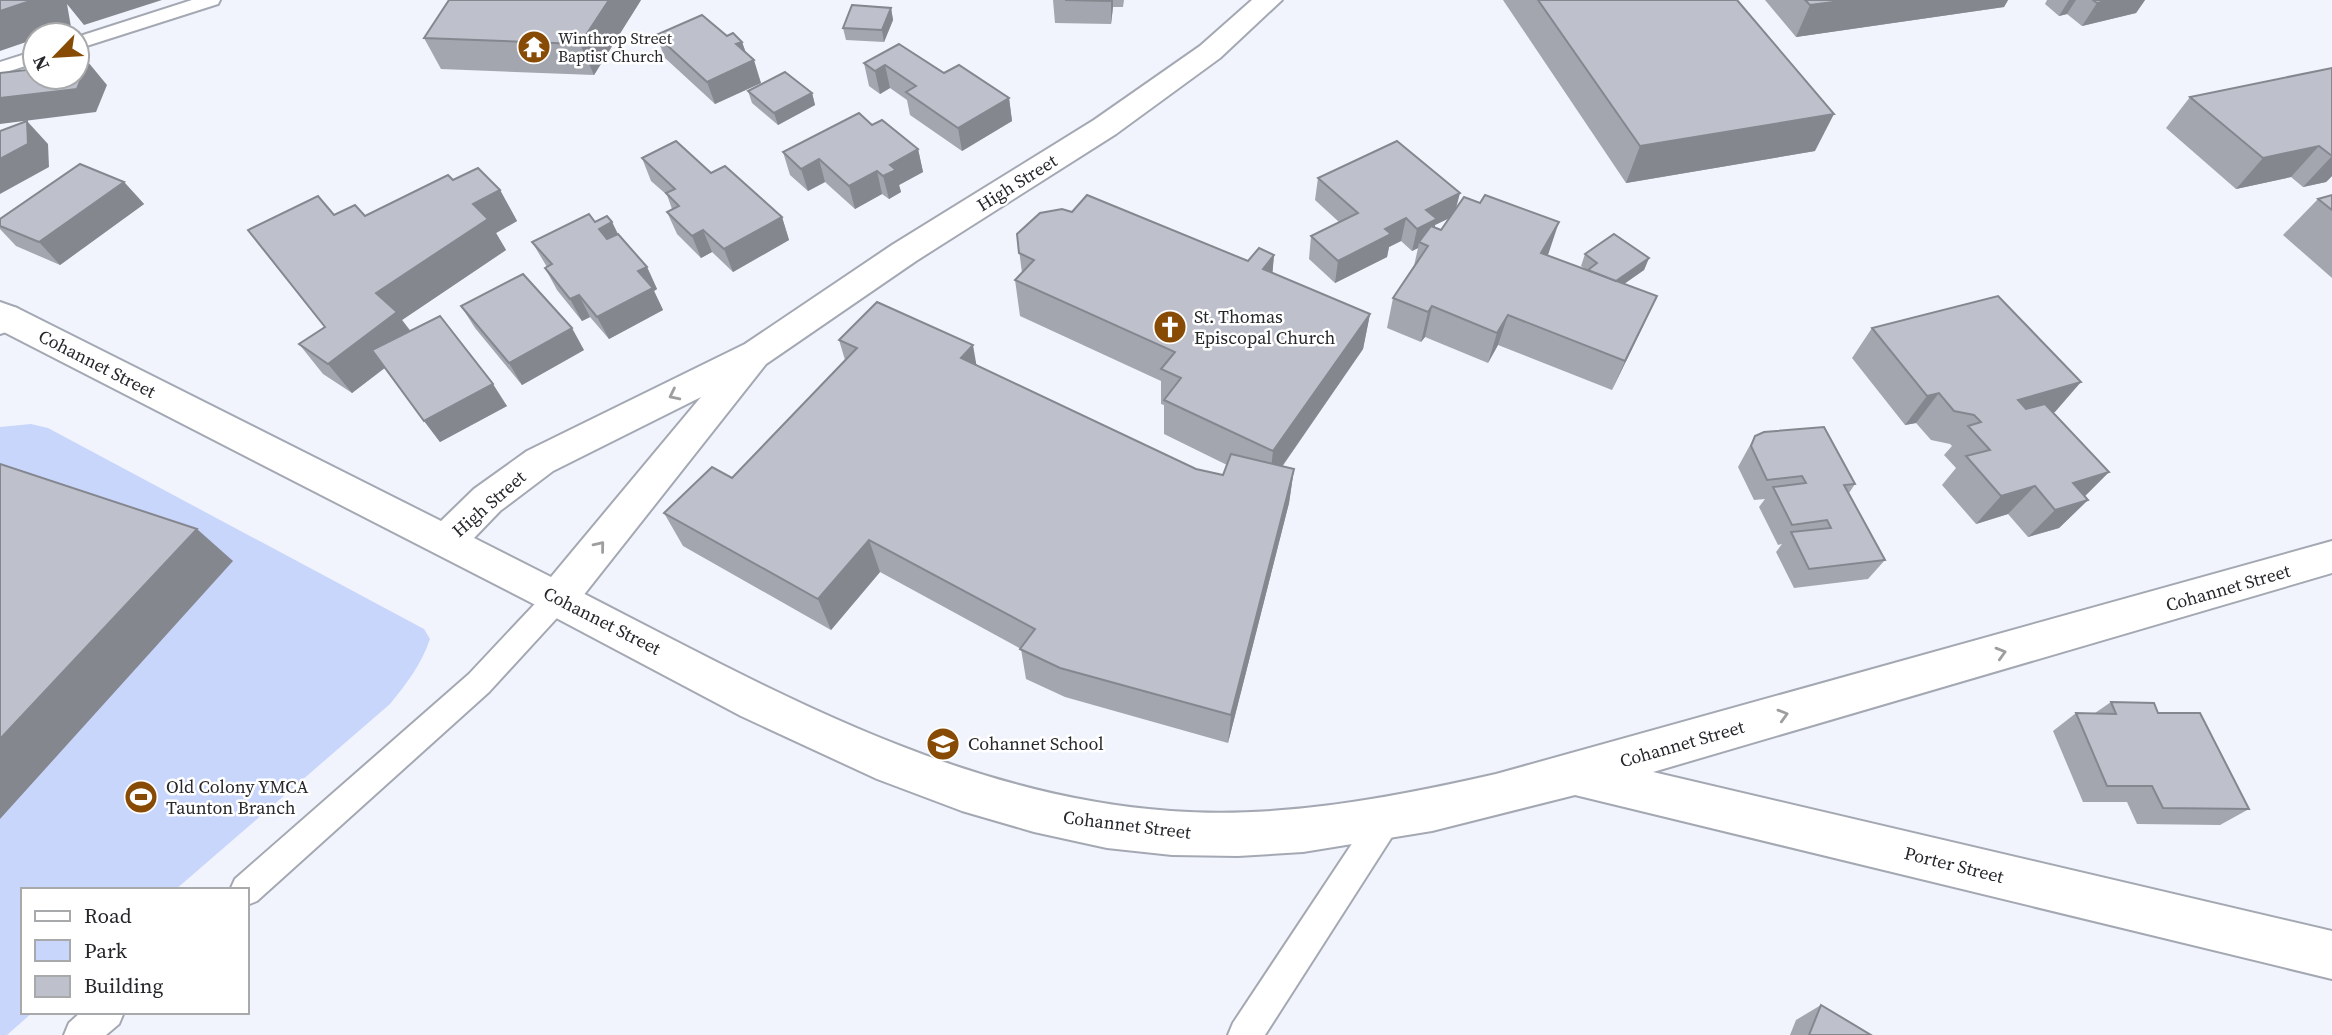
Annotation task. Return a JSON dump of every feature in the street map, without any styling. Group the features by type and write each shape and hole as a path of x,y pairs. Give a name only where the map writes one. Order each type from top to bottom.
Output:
{"street":[{"name":"High Street","path":"446,541 487,500 540,461 757,353 894,260 1146,100 1210,52 1268,0"},
{"name":"Cohannet Street","path":"2,318 446,541 810,729 933,780 997,801 1095,824 1162,833 1274,832 1386,819 1495,797 2332,556"},
{"name":"High Street","path":"557,599 757,353"},
{"name":"Porter Street","path":"1576,774 2332,955"}],"lane":[{"path":"91,39 211,0"},
{"path":"0,68 21,61"},
{"path":"248,888 460,701 520,641 557,599"},
{"path":"1245,1035 1386,819"},
{"path":"81,1035 105,1014"}],"green space":[{"name":"Old Colony YMCA Taunton Branch","path":"31,424 48,428 424,629 430,639 413,673 390,704 177,888 21,888 21,1014 31,1014 7,1035 0,1035 0,427"}],"building":[{"path":"0,0 33,0 0,11"},
{"path":"449,0 609,0 580,44 424,38"},
{"path":"1538,0 1737,0 1834,114 1640,146"},
{"path":"1805,0 1849,0 1810,5"},
{"path":"852,5 891,8 882,30 843,28"},
{"path":"702,15 727,36 733,33 742,42 736,44 754,60 707,82 656,35"},
{"path":"899,44 944,73 959,65 1009,98 958,128 906,92 916,86 885,65 875,71 864,63"},
{"path":"2332,68 2332,156 2319,146 2263,158 2190,97"},
{"path":"21,71 21,91 60,91 0,98 0,73"},
{"path":"785,72 812,93 774,113 748,91"},
{"path":"859,113 872,125 882,120 918,149 890,165 896,170 883,176 877,171 849,186 819,159 801,169 783,152"},
{"path":"27,121 28,144 0,159 0,131"},
{"path":"676,141 711,173 725,166 782,217 724,249 703,230 692,236 667,212 679,206 666,193 675,189 642,158"},
{"path":"1397,141 1460,193 1426,210 1437,219 1417,229 1406,218 1385,229 1391,234 1338,261 1311,236 1358,213 1318,178"},
{"path":"80,164 124,182 39,242 0,226 0,219"},
{"path":"478,168 500,190 473,204 488,219 376,293 397,312 328,364 299,344 325,327 248,230 318,196 334,215 355,205 365,216 448,175 453,180"},
{"path":"1087,195 1248,261 1259,248 1274,255 1263,269 1370,314 1273,451 1164,400 1181,378 1161,369 1175,352 1015,280 1034,260 1019,253 1017,234 1040,213 1062,209 1072,212"},
{"path":"1485,195 1559,222 1541,253 1657,296 1625,361 1508,315 1497,333 1432,306 1428,312 1393,298 1428,246 1419,242 1431,226 1441,230 1464,197 1480,203"},
{"path":"2332,195 2332,210 2318,199"},
{"path":"589,214 595,222 607,216 612,222 599,229 607,239 618,234 647,267 638,271 653,288 597,317 579,295 570,299 545,268 552,264 532,242"},
{"path":"1614,234 1649,258 1616,281 1588,270 1597,263 1585,254"},
{"path":"523,274 572,328 509,363 461,306"},
{"path":"1998,296 2081,382 2018,400 2026,409 2045,404 2109,472 2073,483 2088,500 2055,510 2035,486 2001,496 1966,456 1990,450 1968,426 1981,422 1974,415 1954,411 1939,393 1927,396 1872,328"},
{"path":"877,302 973,345 961,358 1196,469 1223,475 1231,454 1294,469 1231,715 1060,668 1020,649 1035,629 869,540 818,599 664,513 712,467 732,478 857,348 839,340"},
{"path":"440,316 493,384 424,421 372,350"},
{"path":"1824,427 1855,484 1844,485 1885,560 1809,569 1791,532 1831,528 1827,520 1792,525 1773,487 1806,483 1802,476 1767,480 1751,446 1755,436 1764,432"},
{"path":"0,464 197,529 0,739"},
{"path":"2111,702 2154,703 2158,713 2200,713 2249,809 2163,808 2152,786 2107,786 2076,713 2116,714"},
{"path":"1821,1005 1871,1035 1809,1035"}],"place":[{"name":"Winthrop Street Baptist Church","path":"534,47"},
{"name":"St. Thomas Episcopal Church","path":"1170,327"},
{"name":"Cohannet School","path":"943,744"},
{"name":"Old Colony YMCA Taunton Branch","path":"141,797"}]}
